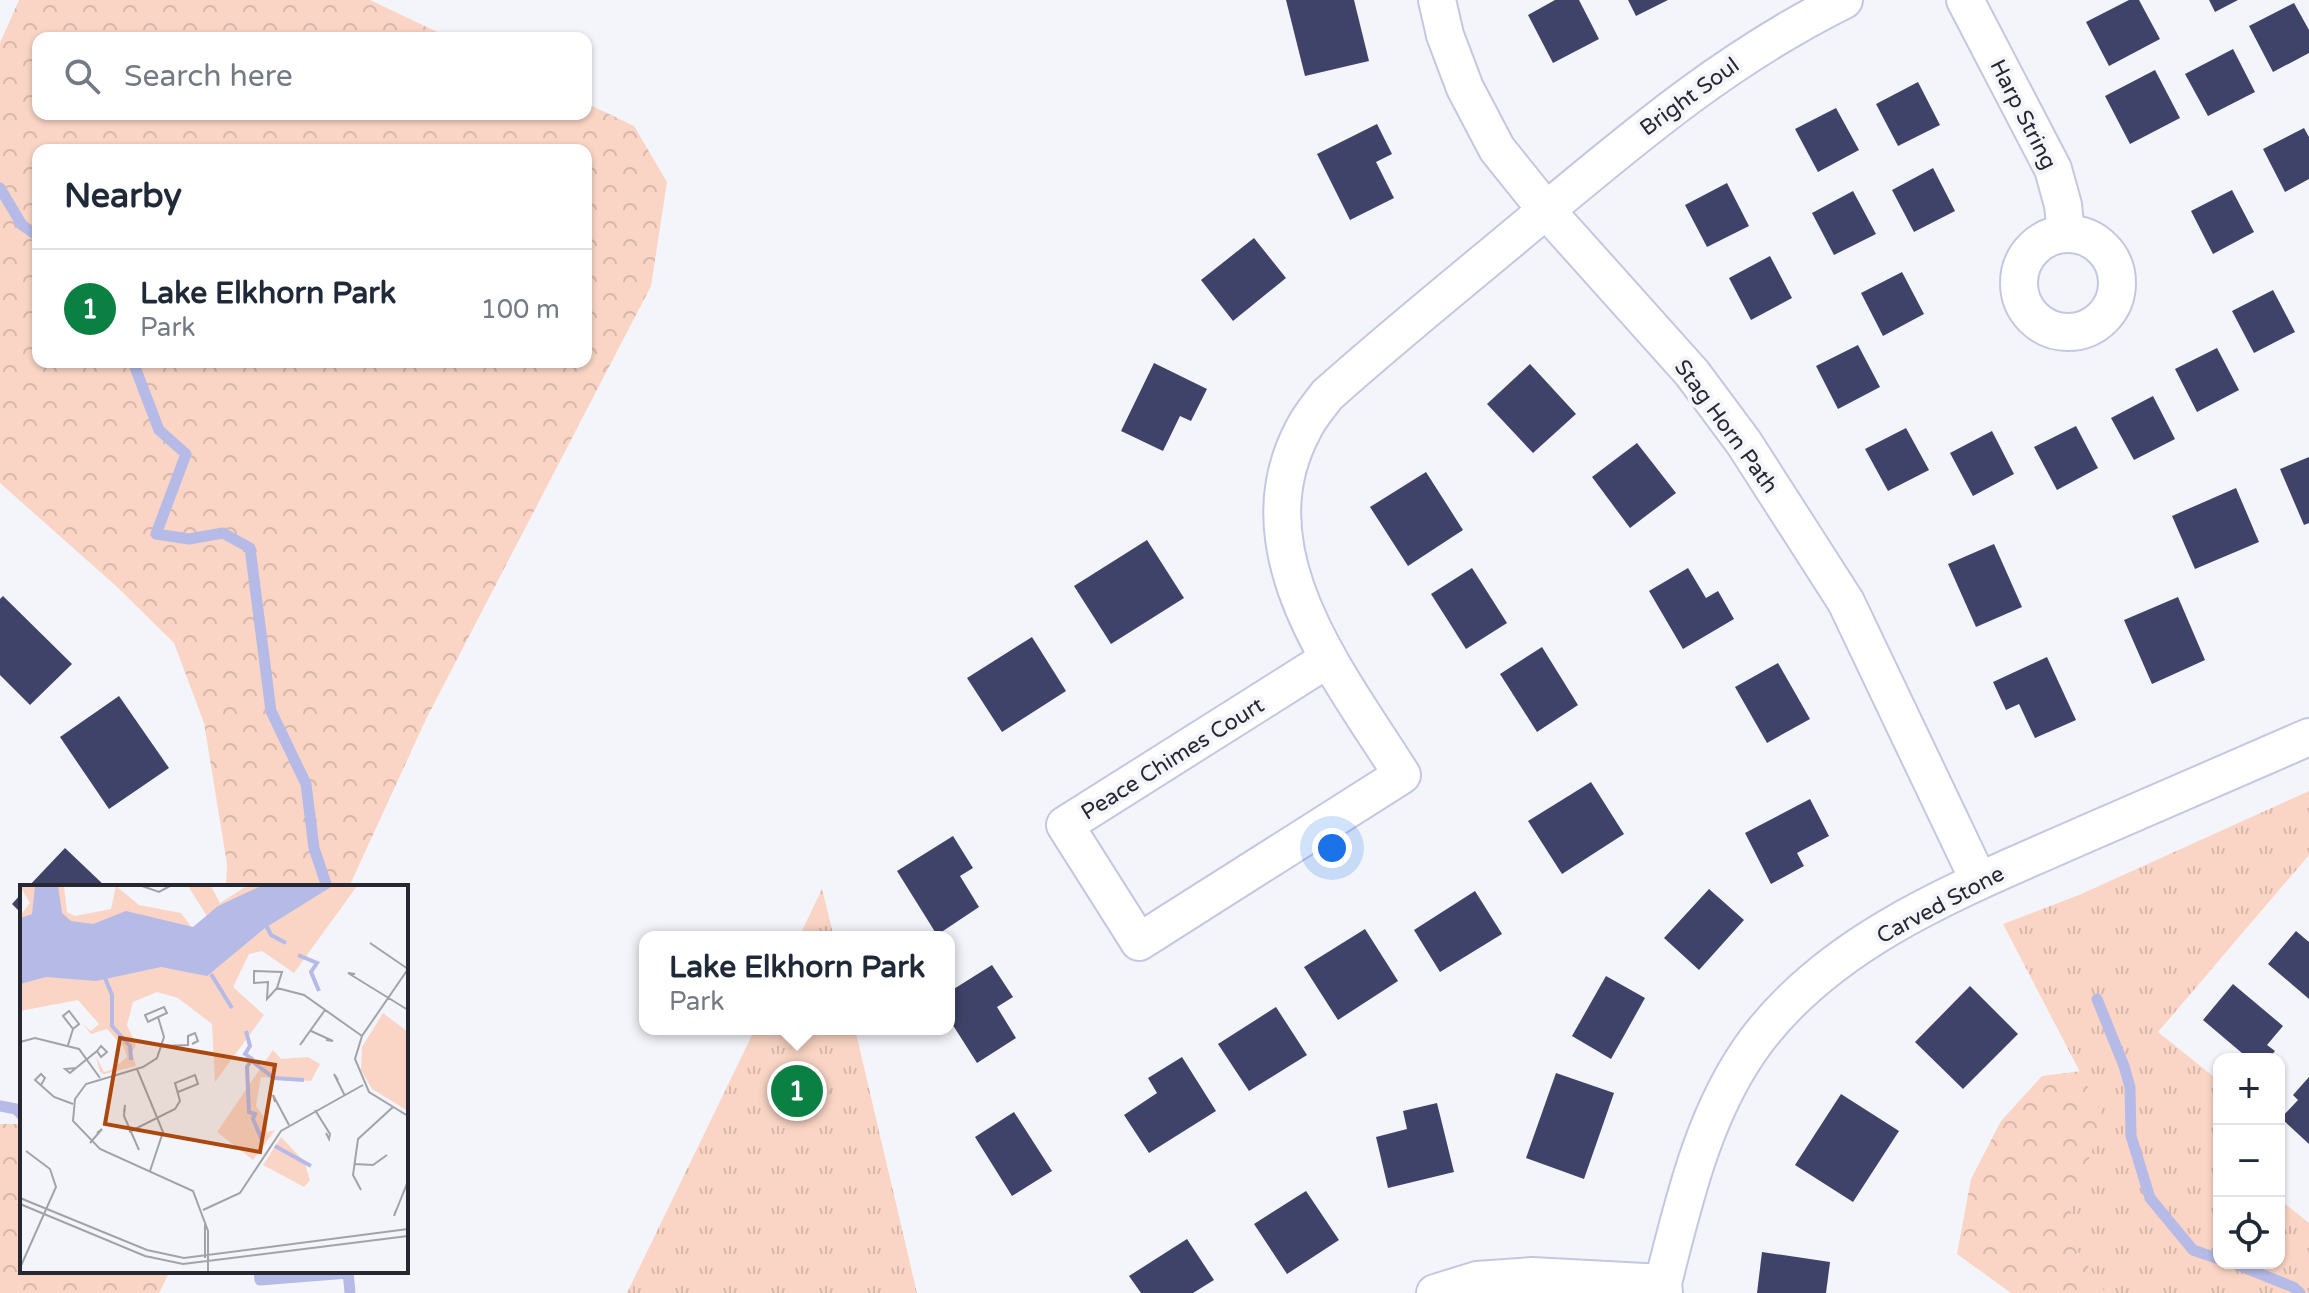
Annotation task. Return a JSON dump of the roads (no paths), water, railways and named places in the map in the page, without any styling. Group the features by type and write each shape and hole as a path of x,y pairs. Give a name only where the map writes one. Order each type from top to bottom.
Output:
{"street":[{"name":"Stag Horn Path","path":"1437,0 1445,35 1465,88 1497,149 1546,210 1692,373 1744,443 1846,602 1979,881"},
{"name":"Bright Soul","path":"1546,210 1653,120 1721,70 1844,0"},
{"name":"Harp String","path":"1965,0 2053,169 2063,205 2066,233"},
{"name":"Peace Chimes Court","path":"1328,659 1065,825 1139,942 1402,775 1328,659 1301,605 1283,534 1282,497 1303,430 1327,395 1546,210"},
{"name":"Carved Stone","path":"1663,1288 1682,1205 1721,1099 1756,1041 1791,1002 1834,964 1898,922 1979,881 2309,737"},
{"path":"1435,1293 1477,1280 1532,1276 1663,1288"}],"waterway":[{"path":"0,188 22,225 32,232"},
{"path":"135,368 159,430 186,454 156,534 189,539 223,533 250,548 271,711 306,784 314,848 326,885"},
{"path":"2097,999 2130,1087 2131,1136 2150,1198 2193,1250 2213,1257"},
{"path":"0,1106 16,1109 20,1113"},
{"path":"2248,1269 2293,1287 2300,1293"},
{"path":"259,1273 260,1280 348,1273"},
{"path":"348,1273 350,1293"}],"place":[{"name":"Lake Elkhorn Park","path":"797,1091"}]}
